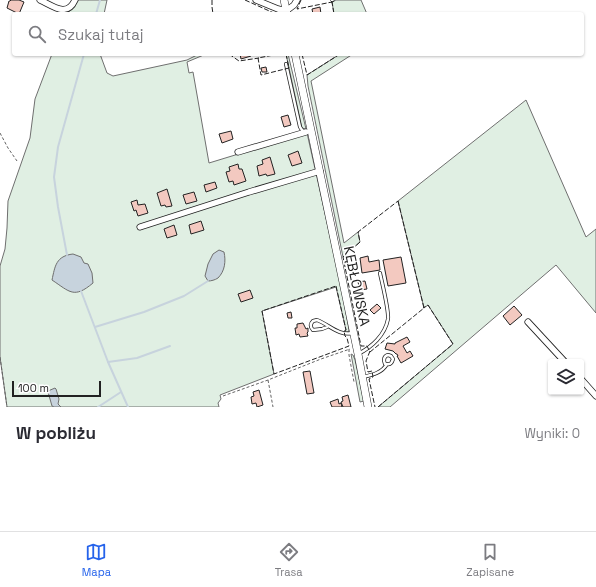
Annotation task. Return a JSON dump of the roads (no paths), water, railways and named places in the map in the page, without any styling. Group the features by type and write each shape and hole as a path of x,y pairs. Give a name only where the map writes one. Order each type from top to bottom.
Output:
{"street":[{"path":"40,0 63,10 69,8 75,0"},
{"path":"256,0 286,12"},
{"path":"284,0 286,12"},
{"path":"286,12 297,0"},
{"name":"KĘBŁOWSKA","path":"295,56 309,132 320,171 368,407"},
{"path":"238,152 309,132"},
{"path":"140,227 320,171"},
{"path":"528,322 562,359"},
{"path":"584,382 596,396"}],"lane":[{"path":"286,64 300,127 302,130 309,132"},
{"path":"358,354 368,349 382,334 388,318 380,273"},
{"path":"327,327 313,330 310,325 313,321 317,320 327,327 344,334 353,333"},
{"path":"362,377 380,372 387,364"}],"waterway":[{"path":"97,12 100,0"},
{"path":"67,255 54,177 58,147 83,56"},
{"path":"95,327 144,312 184,296 208,281"},
{"path":"81,291 108,362 128,407"},
{"path":"108,362 137,358 170,346"},
{"path":"98,407 121,392"}]}
